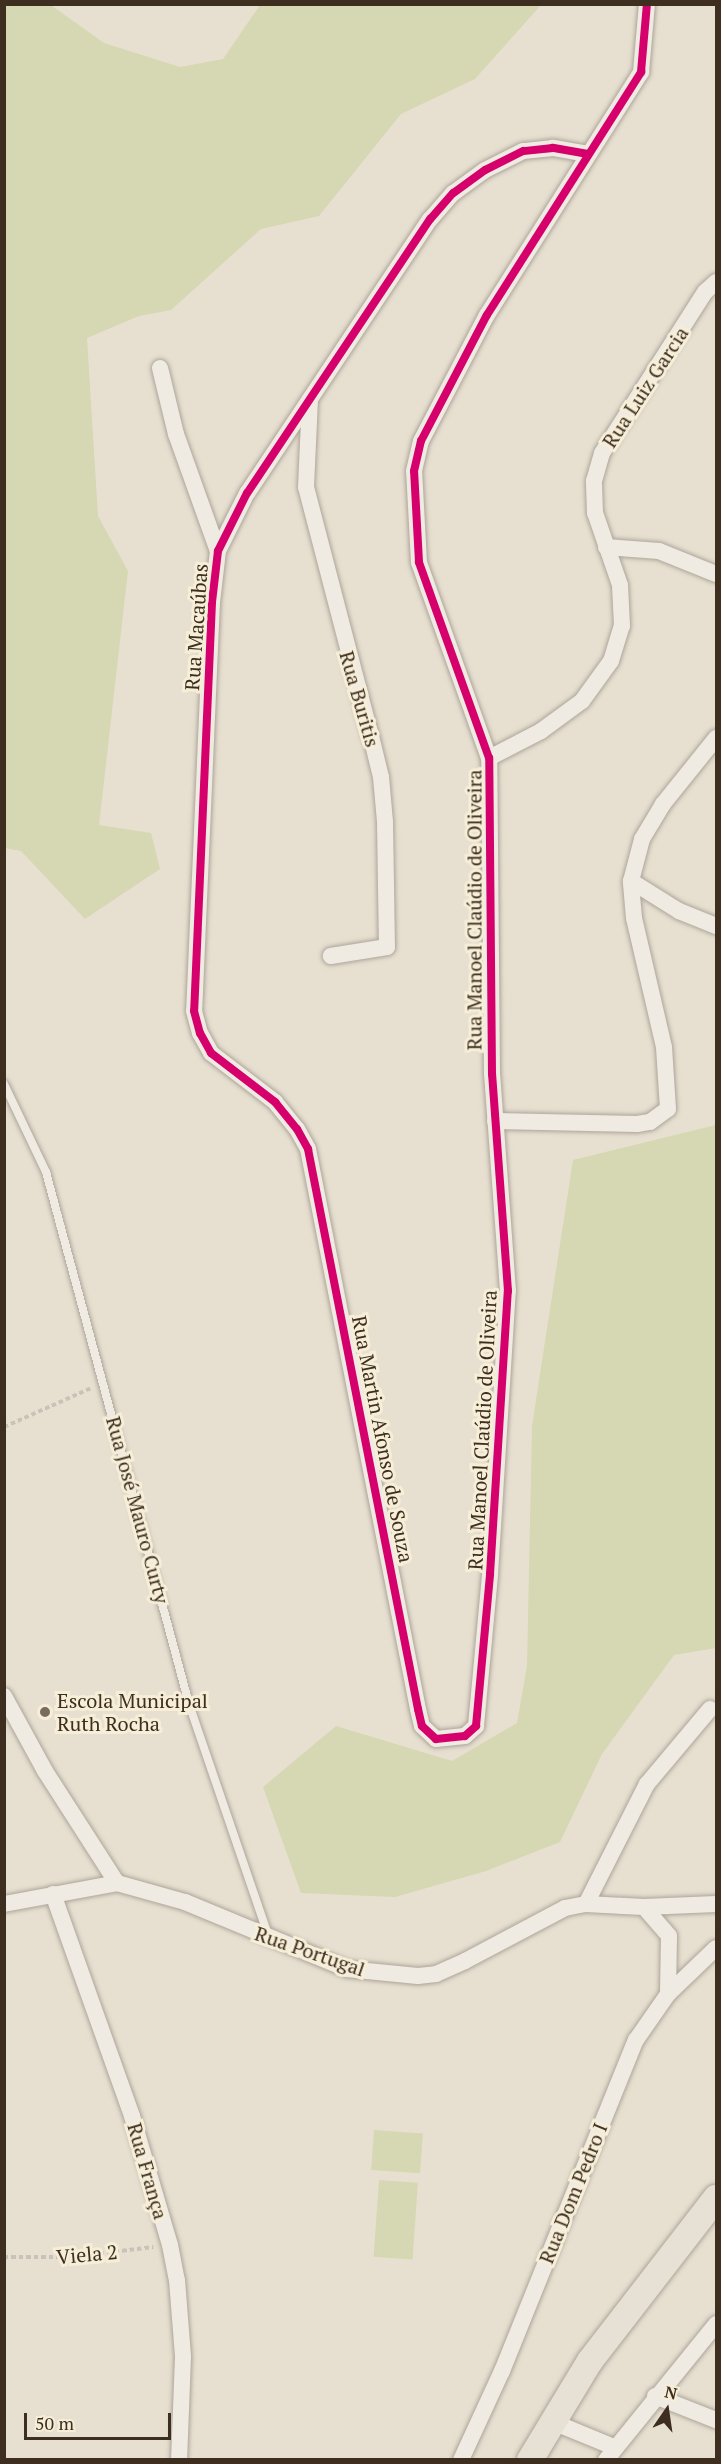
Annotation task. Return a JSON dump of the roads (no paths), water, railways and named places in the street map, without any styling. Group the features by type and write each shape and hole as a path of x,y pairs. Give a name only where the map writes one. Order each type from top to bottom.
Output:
{"main road":[{"path":"530,2460 590,2361 717,2198"}],"street":[{"name":"Rua Manoel Claúdio de Oliveira","path":"448,1740 465,1736 476,1726 490,1574 508,1315 495,1121 489,758 419,562 414,471 421,441 487,315 641,72 647,28 647,4"},
{"name":"Rua Macaúbas","path":"297,1129 274,1102 211,1053 200,1033 194,1011 211,613 218,551 247,493 430,219 453,193 485,170 524,151 553,148 588,154"},
{"name":"Rua Luiz Garcia","path":"489,758 541,732 582,701 611,661 622,626 620,585 595,513 594,481 602,453 705,292 717,282"},
{"path":"160,368 176,434 218,551"},
{"name":"Rua Buritis","path":"310,398 306,487 371,736 385,822 387,947 331,956"},
{"path":"606,547 659,551 717,574"},
{"path":"495,1121 637,1124 661,1116 668,1109 670,1098 664,1047 634,918 631,881 642,839 663,804 717,738"},
{"path":"631,881 679,911 717,926"},
{"name":"Rua Martin Afonso de Souza","path":"297,1129 316,1178 417,1709 428,1735 448,1740"},
{"path":"4,1696 45,1771 117,1883"},
{"path":"586,1904 647,1784 710,1709"},
{"name":"Rua Portugal","path":"4,1904 117,1883 185,1902 347,1969 418,1976 436,1974 536,1922 586,1904 644,1907 717,1904"},
{"name":"Rua França","path":"53,1894 132,2116 170,2245 177,2280 183,2357 179,2460"},
{"path":"644,1907 669,1936 668,1995"},
{"name":"Rua Dom Pedro I","path":"461,2460 502,2371 636,2040 668,1995 717,1948"},
{"path":"553,2422 610,2453 717,2324"},
{"path":"655,2396 717,2420"}],"lane":[{"name":"Rua José Mauro Curty","path":"4,1083 46,1172 189,1704 269,1938"}],"place":[{"name":"Escola Municipal Ruth Rocha","path":"45,1712"}]}
